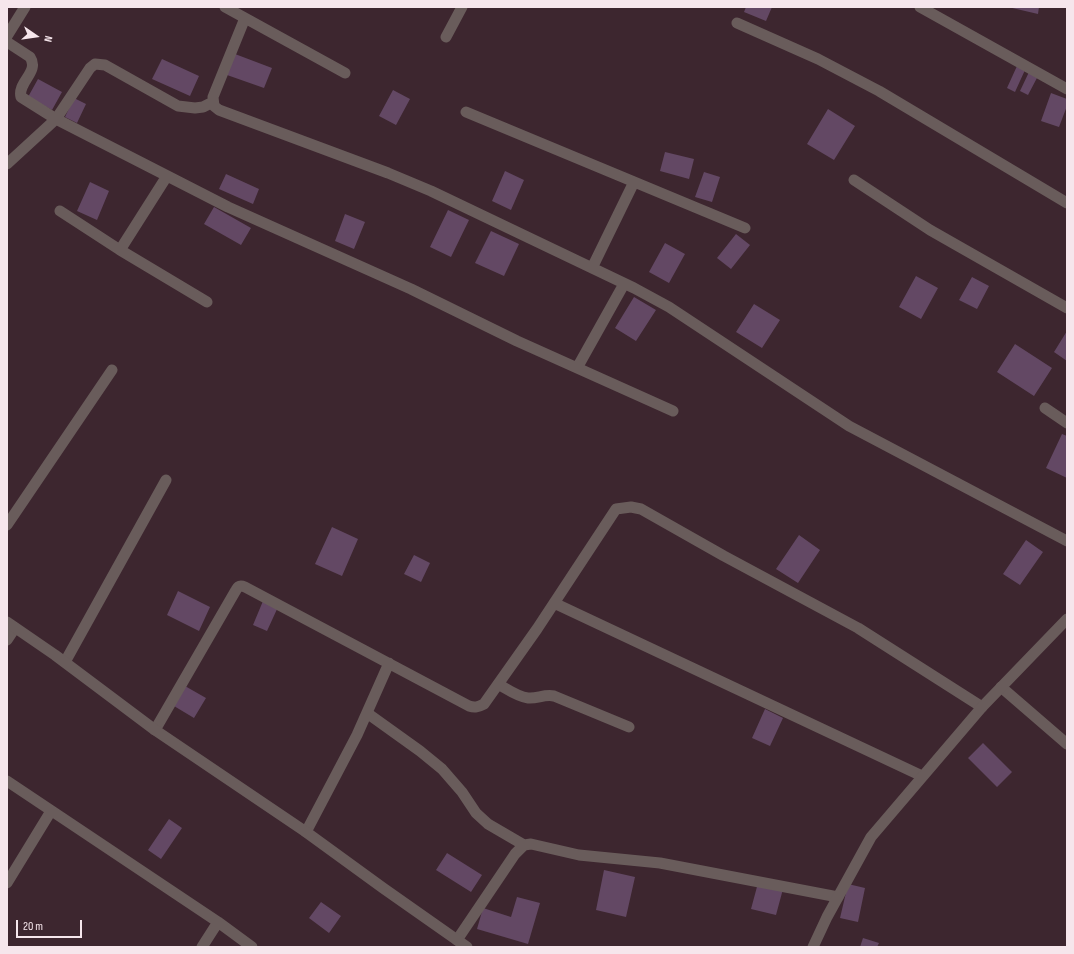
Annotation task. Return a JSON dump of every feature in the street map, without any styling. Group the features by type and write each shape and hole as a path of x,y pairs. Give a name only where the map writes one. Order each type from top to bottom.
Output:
{"street":[{"path":"7,36 25,7"},
{"path":"225,7 345,73"},
{"path":"446,37 462,7"},
{"path":"920,7 1067,89"},
{"path":"245,18 213,97 214,106 219,110 431,191 624,284 669,307 849,426 1067,542"},
{"path":"737,23 818,58 879,90 1067,203"},
{"path":"7,42 30,57 34,64 33,69 21,90 21,97 56,119 228,207 411,289 577,368 673,411"},
{"path":"7,164 56,119 90,68 96,64 105,65 178,106 195,108 203,107 213,102"},
{"path":"466,112 745,228"},
{"path":"120,250 167,176"},
{"path":"854,180 930,230 1067,308"},
{"path":"592,268 634,182"},
{"path":"60,211 120,250 207,302"},
{"path":"577,368 624,284"},
{"path":"7,524 112,370"},
{"path":"1045,408 1067,423"},
{"path":"65,662 166,480"},
{"path":"155,730 236,590 241,586 474,708 478,707 484,704 537,629 616,509 631,507 641,509 724,556 858,628 982,707"},
{"path":"554,603 922,776"},
{"path":"813,947 827,917 870,837 982,707 1067,619"},
{"path":"7,640 11,625 65,662 155,730 306,832 467,947"},
{"path":"306,832 367,713 389,663"},
{"path":"498,684 520,696 528,698 547,695 554,696 629,727"},
{"path":"1001,687 1067,744"},
{"path":"367,713 442,769 462,792 476,813 488,824 524,845"},
{"path":"7,781 218,922 252,947"},
{"path":"7,883 51,811"},
{"path":"457,940 515,854 524,845 531,844 579,855 660,863 838,897"},
{"path":"202,947 218,922"}],"building":[{"path":"746,7 772,7 766,21 744,12"},
{"path":"1008,7 1039,7 1038,14"},
{"path":"235,54 272,68 264,88 227,75"},
{"path":"162,59 199,76 190,96 152,79"},
{"path":"1017,66 1025,70 1015,92 1007,88"},
{"path":"1029,72 1038,76 1028,95 1020,91"},
{"path":"38,79 62,92 52,110 28,97"},
{"path":"393,90 410,99 396,125 379,116"},
{"path":"1051,93 1067,99 1067,106 1059,127 1041,121"},
{"path":"74,98 86,104 77,123 65,117"},
{"path":"828,109 855,126 834,160 807,144"},
{"path":"665,152 694,159 689,179 660,171"},
{"path":"505,171 524,180 511,210 492,201"},
{"path":"704,172 720,177 712,202 695,197"},
{"path":"226,174 259,189 253,204 219,189"},
{"path":"90,182 109,191 97,220 77,211"},
{"path":"214,207 251,228 241,245 204,224"},
{"path":"448,210 469,220 451,257 430,247"},
{"path":"345,214 365,222 354,249 335,241"},
{"path":"491,231 519,244 504,276 475,263"},
{"path":"736,234 750,245 731,269 717,258"},
{"path":"665,243 685,254 669,283 649,272"},
{"path":"916,276 938,288 921,319 899,307"},
{"path":"972,277 989,286 977,309 959,300"},
{"path":"634,297 656,310 636,341 615,328"},
{"path":"754,304 780,320 762,348 736,332"},
{"path":"1067,331 1067,361 1054,352"},
{"path":"1015,344 1052,368 1034,396 997,372"},
{"path":"1062,434 1067,436 1067,478 1046,468"},
{"path":"332,527 358,539 342,576 315,564"},
{"path":"799,535 820,550 798,583 776,569"},
{"path":"1026,540 1043,552 1020,585 1003,574"},
{"path":"414,555 430,563 421,582 404,574"},
{"path":"178,591 210,607 199,631 167,615"},
{"path":"263,601 278,607 267,631 253,625"},
{"path":"185,686 206,698 194,718 174,706"},
{"path":"765,709 783,718 770,746 752,738"},
{"path":"983,743 1012,772 997,787 968,758"},
{"path":"169,819 182,828 161,859 148,850"},
{"path":"447,853 482,875 471,892 436,870"},
{"path":"604,870 635,877 626,917 596,910"},
{"path":"758,883 783,889 776,915 751,909"},
{"path":"848,884 865,888 858,922 840,918"},
{"path":"517,897 540,903 528,944 477,929 483,908 511,917"},
{"path":"321,902 341,916 329,933 309,918"},
{"path":"863,938 879,943 877,947 860,947"}]}
